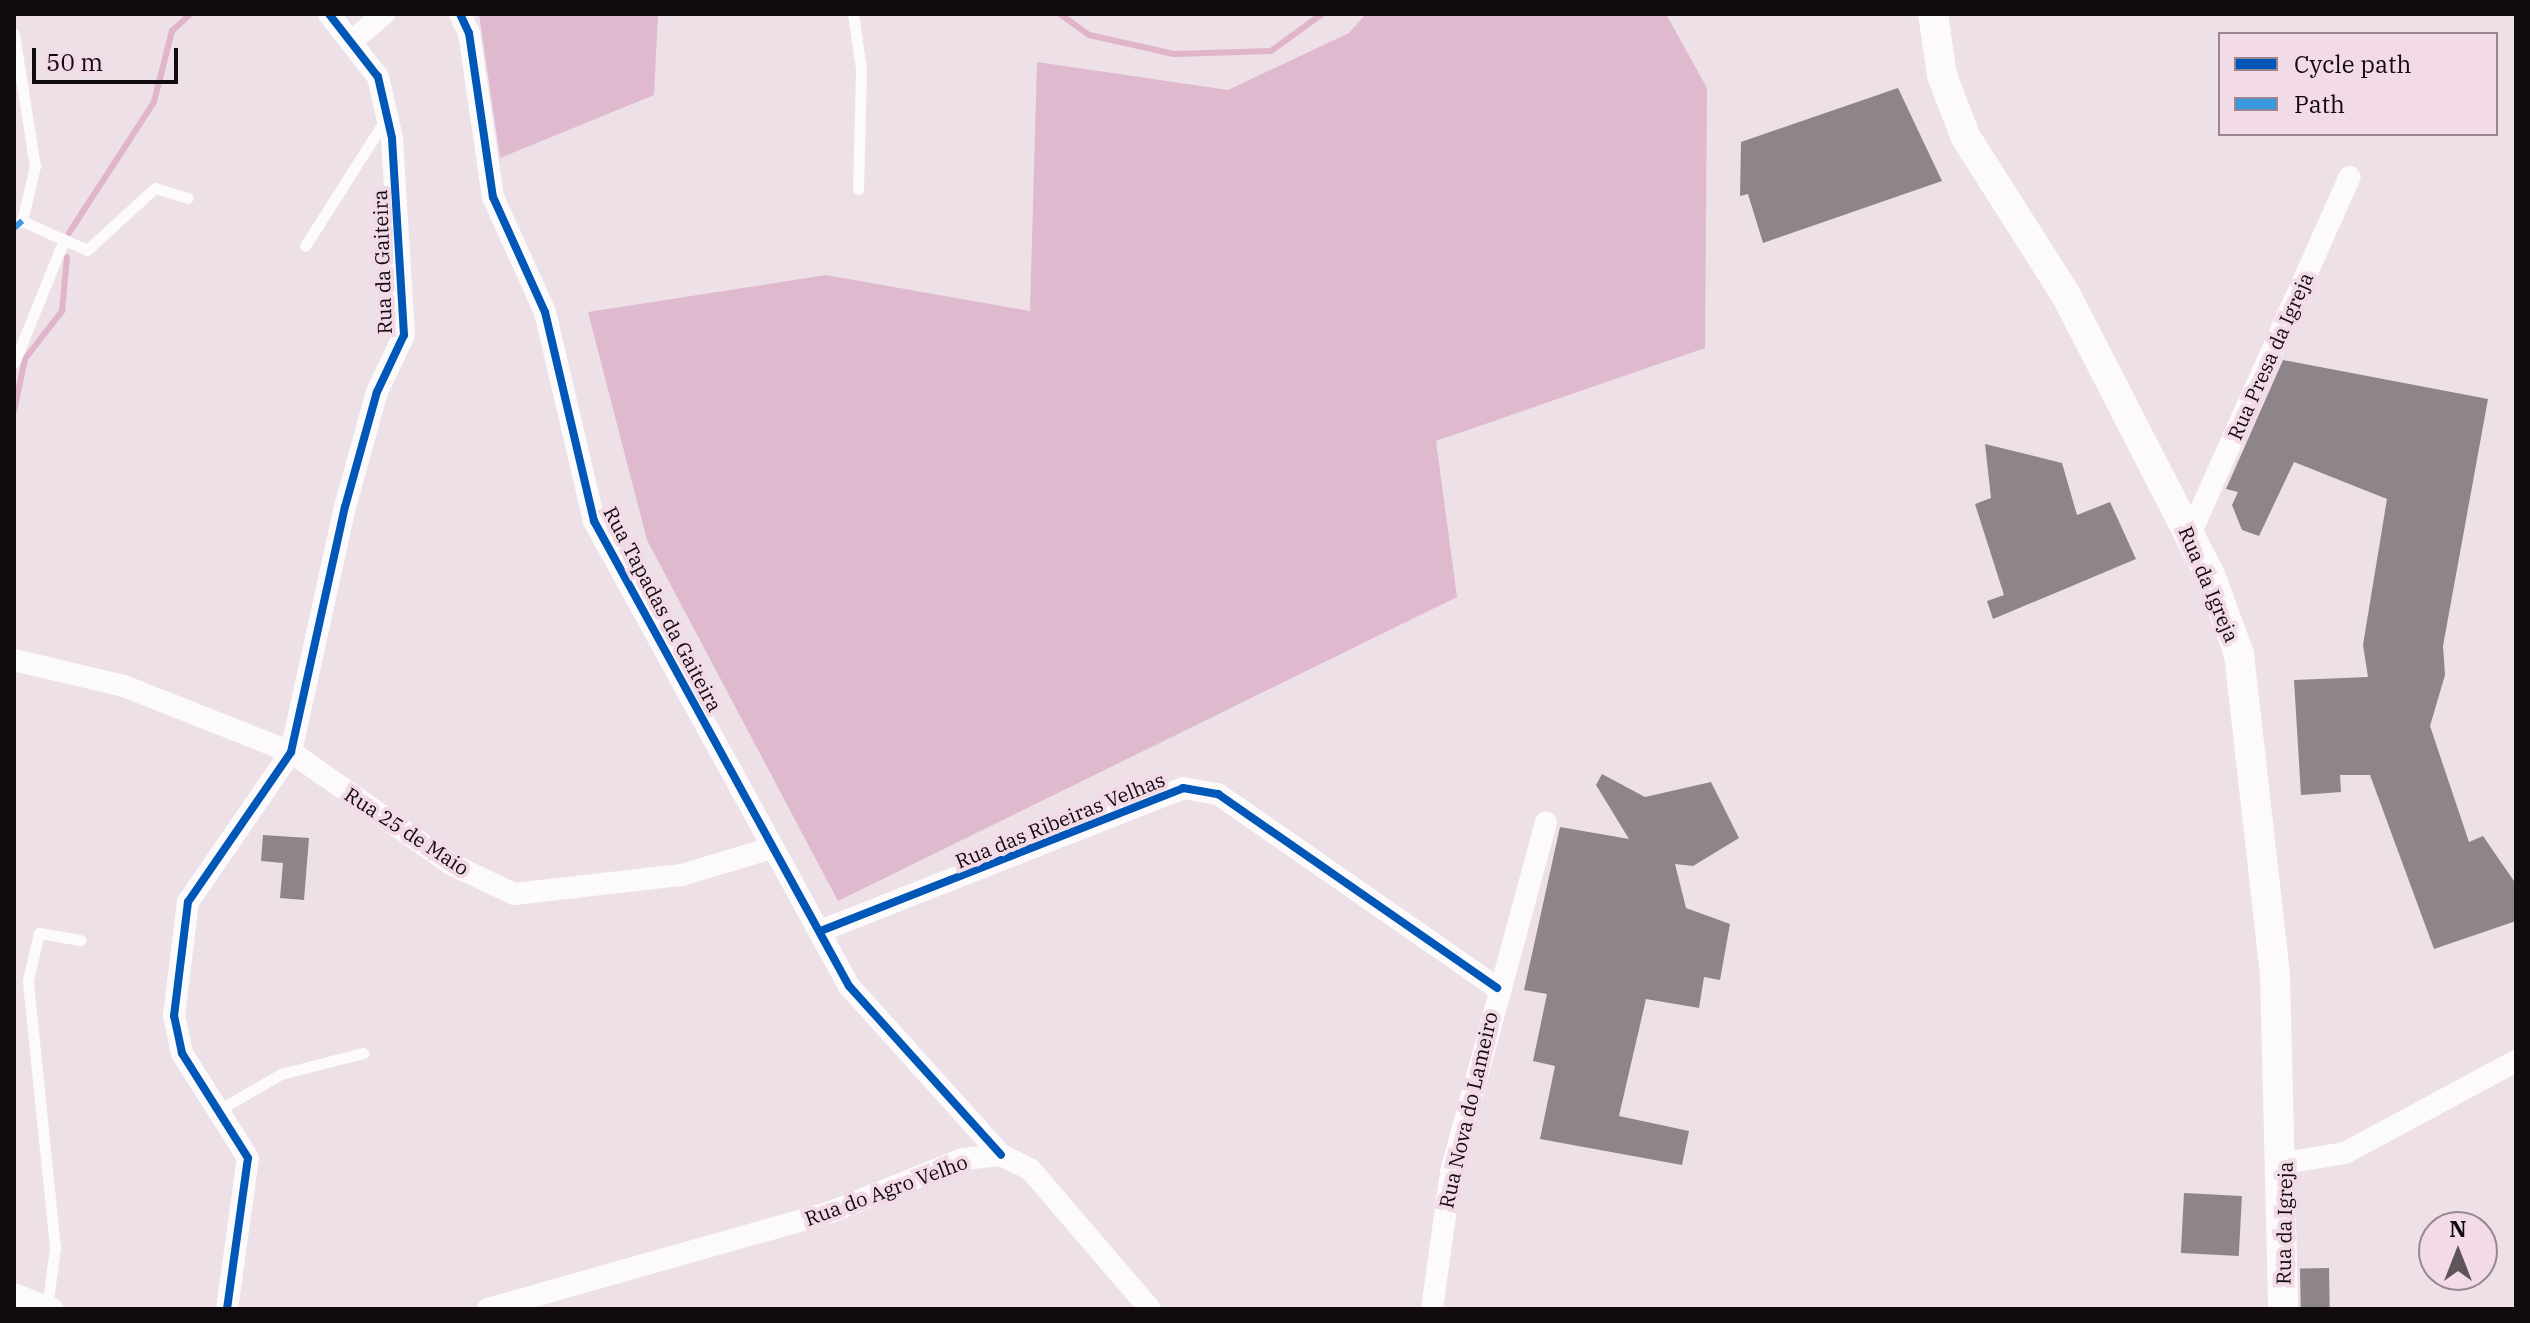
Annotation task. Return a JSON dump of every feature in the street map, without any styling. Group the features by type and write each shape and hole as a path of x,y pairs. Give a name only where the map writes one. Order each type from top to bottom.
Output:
{"main road":[{"name":"Rua da Igreja","path":"1933,14 1942,75 1965,136 2067,297 2190,534 2239,654 2275,974 2285,1163 2283,1309"}],"street":[{"name":"Rua da Gaiteira","path":"291,752 345,507 377,392 404,335 387,116 378,77 329,14"},
{"path":"352,41 384,14"},
{"name":"Rua Tapadas da Gaiteira","path":"460,14 469,33 493,197 545,312 575,417 594,521 647,609 768,849 823,930 849,986 1001,1155"},
{"name":"Rua Presa da Igreja","path":"2190,534 2350,177"},
{"name":"Rua 25 de Maio","path":"14,660 124,686 291,752 451,864 514,894 682,875 768,849"},
{"path":"227,1309 248,1158 222,1108 182,1053 174,1016 188,902 291,752"},
{"name":"Rua das Ribeiras Velhas","path":"823,930 1183,788 1218,794 1497,988"},
{"name":"Rua Nova do Lameiro","path":"1432,1309 1451,1172 1497,988 1546,823"},
{"path":"2285,1163 2345,1153 2516,1061"},
{"path":"1001,1155 1030,1169 1150,1309"},
{"name":"Rua do Agro Velho","path":"488,1309 609,1271 831,1212 963,1159 1001,1155"},
{"path":"14,1294 50,1308"}],"lane":[{"path":"853,14 861,69 858,189"},
{"path":"14,34 35,166 22,221 87,250 155,188 187,198"},
{"path":"305,246 387,116"},
{"path":"14,363 64,240"},
{"path":"50,1308 55,1248 28,980 39,933 80,940"},
{"path":"222,1108 281,1074 363,1053"}],"shaded area":[{"path":"479,14 658,14 654,95 500,158"},
{"path":"1366,14 1666,14 1707,88 1705,348 1436,441 1457,597 838,901 647,540 588,312 826,275 1030,311 1037,62 1228,90 1349,33"}],"building":[{"path":"1898,88 1942,181 1763,243 1748,194 1740,196 1741,142"},
{"path":"2283,360 2488,399 2443,646 2445,675 2430,726 2469,842 2483,836 2516,884 2516,921 2434,949 2370,775 2340,775 2341,792 2301,795 2294,680 2368,677 2363,645 2387,499 2294,462 2259,536 2242,530 2232,505 2238,492 2226,489"},
{"path":"1985,444 2062,463 2077,515 2110,502 2136,559 1993,619 1987,601 2004,595 1975,504 1991,498"},
{"path":"1602,774 1645,797 1711,782 1739,838 1693,866 1675,864 1686,908 1730,924 1720,980 1704,977 1699,1008 1646,999 1619,1116 1689,1131 1682,1165 1540,1139 1555,1066 1533,1061 1547,994 1524,990 1560,827 1629,839 1596,785"},
{"path":"263,835 309,838 304,900 280,898 283,863 261,861"},
{"path":"2184,1193 2242,1196 2239,1256 2181,1253"},
{"path":"2329,1268 2330,1309 2301,1309 2300,1269"}],"waterway":[{"path":"69,233 154,102 172,31 190,14"},
{"path":"1060,14 1089,35 1174,54 1271,51 1322,14"},
{"path":"14,411 25,359 62,311 67,257"}],"marked path":[{"path":"14,228 22,221"}],"cycle path":[{"path":"227,1309 248,1158 182,1053 174,1016 188,902 291,752 345,507 377,392 404,335 392,138 378,77 329,14"},
{"path":"460,14 469,33 493,197 545,312 594,521 849,986 1001,1155"},
{"path":"823,930 1183,788 1218,794 1497,988"}]}
